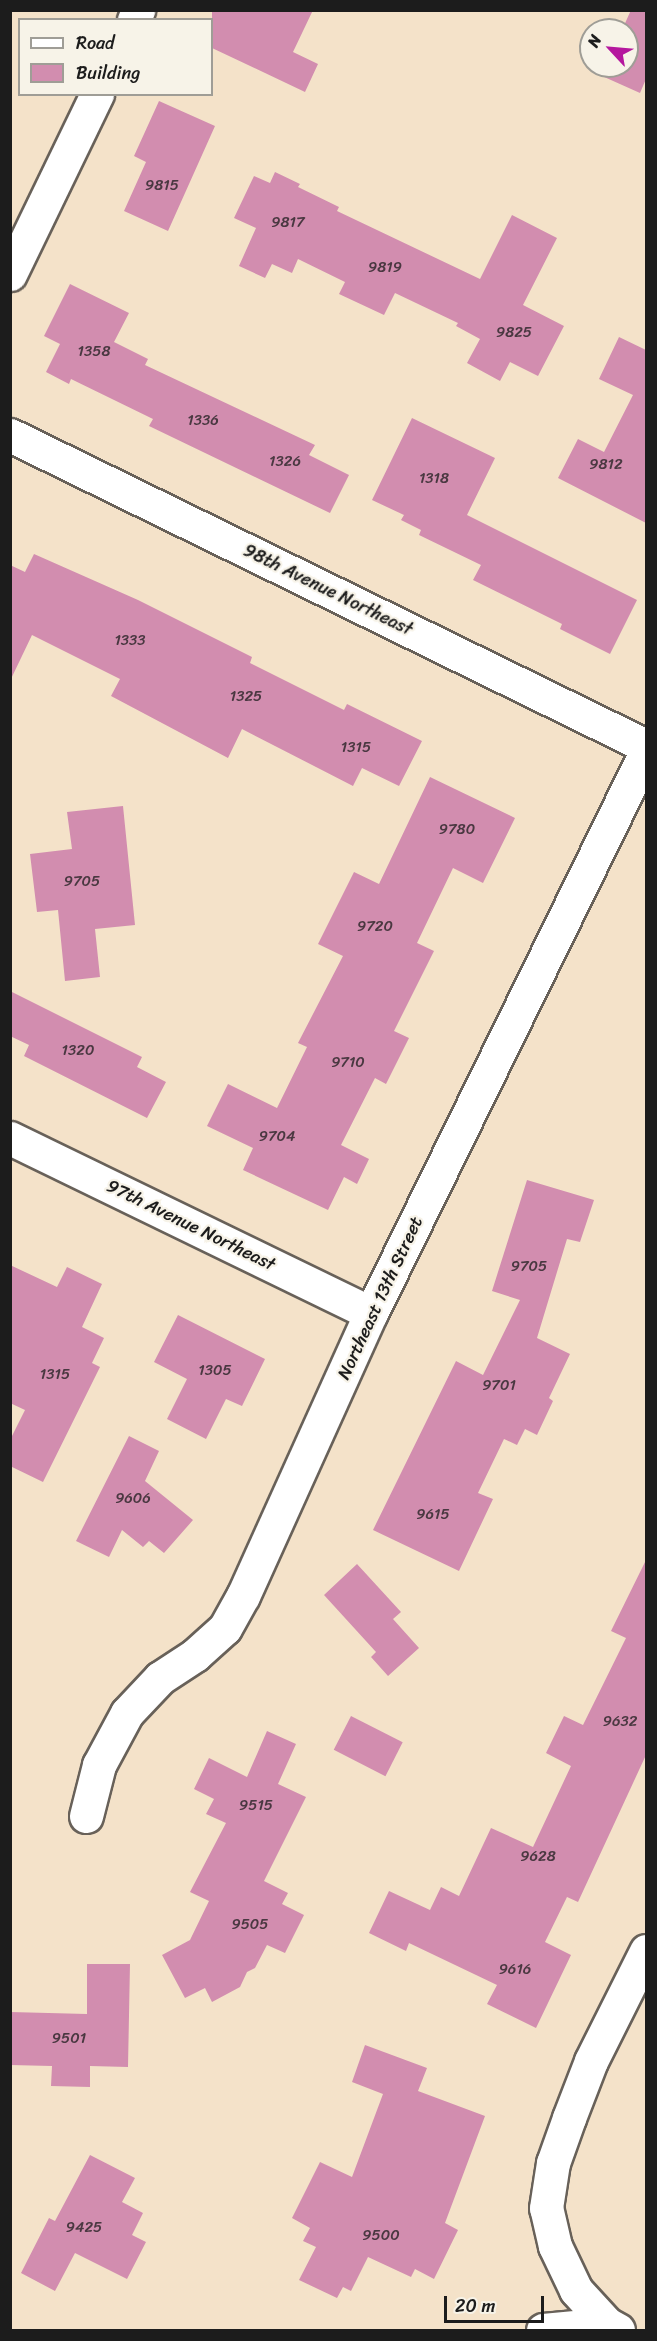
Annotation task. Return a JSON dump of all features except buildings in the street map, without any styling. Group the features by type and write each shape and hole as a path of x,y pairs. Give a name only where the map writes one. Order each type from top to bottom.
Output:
{"street":[{"path":"10,274 96,96"},
{"name":"98th Avenue Northeast","path":"10,435 646,746"},
{"name":"Northeast 13th Street","path":"86,1816 99,1765 128,1713 160,1678 195,1655 225,1628 243,1596 371,1313 646,752"},
{"name":"97th Avenue Northeast","path":"10,1138 371,1313"},
{"path":"612,2327 576,2290 555,2246 546,2208 553,2163 591,2061 646,1951"},
{"path":"543,2331 612,2327"}]}
